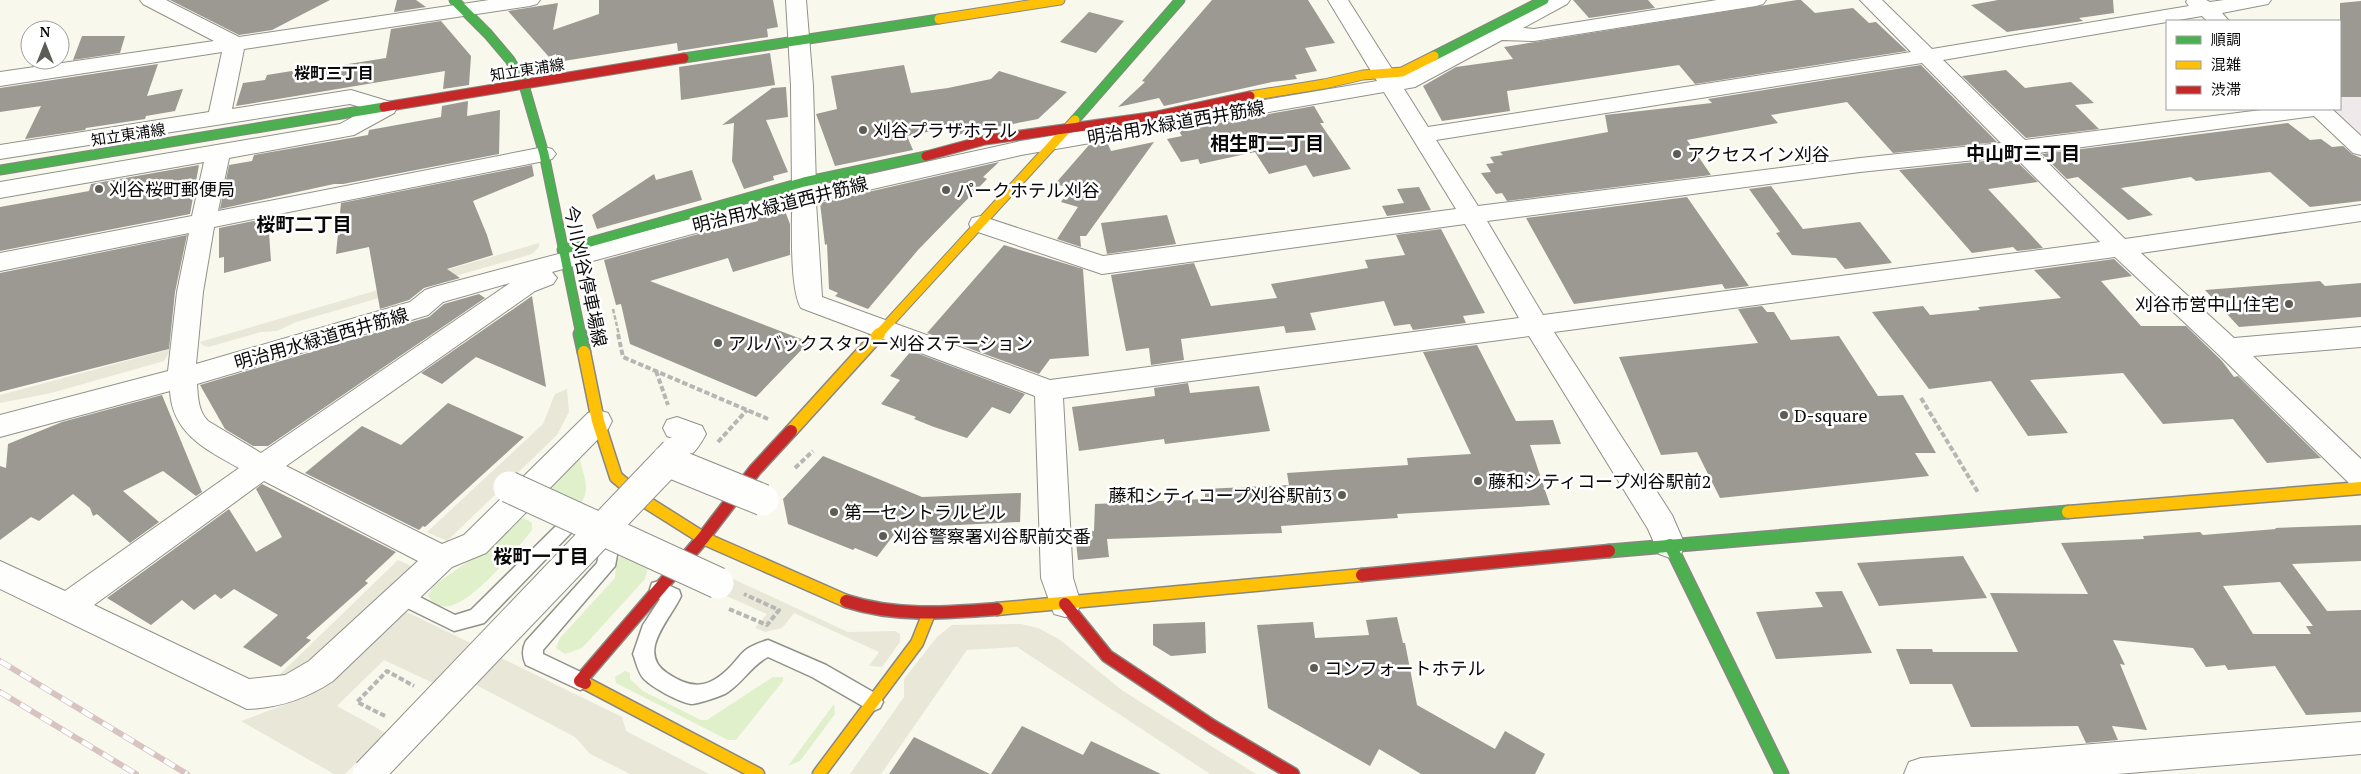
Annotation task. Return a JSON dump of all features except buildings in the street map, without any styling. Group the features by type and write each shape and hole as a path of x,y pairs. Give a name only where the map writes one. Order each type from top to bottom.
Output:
{"street":[{"path":"150,0 235,43"},
{"path":"0,79 235,43 460,4 530,0"},
{"path":"796,0 800,40 806,274 810,302 1049,390 1535,324 2120,248 2361,213"},
{"name":"知立東浦線","path":"0,170 800,40 1060,0"},
{"path":"758,774 580,681 703,538 755,470 835,382 887,329 1180,0"},
{"path":"1338,0 1472,216 1535,324 1661,524 1782,774"},
{"path":"1488,33 1544,0"},
{"name":"明治用水緑道西井筋線","path":"565,259 803,190 1021,148 1059,137 1388,80 1407,82 1488,33 1560,0"},
{"path":"1488,33 1534,35 1756,0"},
{"path":"1870,0 2120,248 2228,348 2361,477"},
{"path":"1422,135 1928,56 2261,0"},
{"name":"今川刈谷停車場線","path":"460,4 510,60 524,85 544,154 598,421 616,477 646,502 703,538 849,602 889,613 929,613 1065,604 1670,545 2361,488"},
{"path":"219,117 235,43"},
{"path":"0,152 351,97 386,108"},
{"path":"0,190 346,130 386,108"},
{"path":"981,224 1102,264 1851,166 2020,148 2311,110"},
{"path":"2320,110 2361,148"},
{"path":"218,153 194,266 181,371 182,398 191,422 212,438 262,467 441,558"},
{"path":"0,262 544,154"},
{"path":"0,426 181,371 324,318 565,259"},
{"path":"67,606 262,467 565,259"},
{"path":"2228,348 2361,338"},
{"path":"0,412 181,371"},
{"path":"1049,390 1057,578 1065,604 1107,656 1212,726 1293,774"},
{"path":"0,574 246,694 273,693 299,686 321,671 441,558 475,544 512,496 598,421"},
{"path":"368,774 692,434 677,428"},
{"path":"667,461 763,500"},
{"path":"512,496 603,529 729,587"},
{"path":"819,774 917,642 929,613"},
{"path":"1921,774 2361,738"}],"lane":[{"path":"512,496 564,529 609,550 606,566 533,647 534,660 580,681"},
{"path":"402,596 454,623 478,617 564,529"},
{"path":"659,589 672,596 650,631 643,654 650,672 673,688 692,695 720,687 736,674 753,655 768,648 819,671 873,702"}],"path":[{"path":"613,309 624,357 775,422"},
{"path":"656,371 677,428"},
{"path":"1921,398 1981,497"},
{"path":"729,587 779,610 767,624 705,599 729,587"},
{"path":"357,702 387,671 416,688 420,684"}],"shaded area":[{"path":"2341,80 2361,80 2361,139 2329,110 2341,110"},
{"path":"539,243 539,247 532,254 296,322 277,331 261,332 208,347 200,342"},
{"path":"171,349 164,361 51,393 0,403 0,395"},
{"path":"567,389 569,412 557,435 447,541 427,532 543,424 555,394"},
{"path":"398,560 418,569 315,669 272,682"},
{"path":"733,579 848,632 895,631 900,634 900,642 882,667 869,666 879,652 794,613 782,628 765,632 755,628 767,614 720,593"},
{"path":"405,611 622,717 626,731 709,774 630,774 590,754 575,737 446,669 433,683 384,660 337,706 386,733 345,774 334,774 241,721 297,700 378,626"},
{"path":"1021,624 1038,628 1059,639 1123,691 1256,774 1210,774 1017,647 967,650 881,774 850,774 904,697 904,679 937,637 952,625"}],"green space":[{"path":"576,459 580,460 586,484 585,496 578,506 550,490 553,481"},
{"path":"524,518 532,523 532,530 494,574 471,595 460,602 450,606 435,605 428,596 433,586 476,556 511,521"},
{"path":"625,552 651,557 645,579 582,648 565,654 556,648 560,638 615,578 616,561"},
{"path":"625,671 630,673 630,679 643,691 701,720 707,720 773,677 783,677 783,681 736,740 728,740 616,683 615,677"},
{"path":"834,704 835,714 800,761 788,766"}],"railway":[{"path":"0,661 187,774"},
{"path":"0,692 136,774"}],"traffic: fast":[{"path":"454,0 488,34 510,60 524,85 544,154 584,352"},
{"path":"1075,120 1180,0"},
{"path":"1434,56 1544,0"},
{"path":"684,58 939,19"},
{"path":"0,170 384,107"},
{"path":"562,250 804,182 926,156"},
{"path":"1609,551 2068,512"},
{"path":"1670,545 1782,774"}],"traffic: slow":[{"path":"939,19 1060,0"},
{"path":"1250,96 1324,84 1363,75 1402,72 1434,56"},
{"path":"791,431 1075,120"},
{"path":"584,352 598,421 616,477 646,502 703,538 846,601"},
{"path":"2068,512 2361,488"},
{"path":"997,609 1362,575"},
{"path":"819,774 917,643 929,613"},
{"path":"585,683 758,774"}],"traffic: jam":[{"path":"384,107 684,58"},
{"path":"926,156 985,140 1157,116 1250,96"},
{"path":"585,683 580,681 703,538 755,470 791,431"},
{"path":"1362,575 1609,551"},
{"path":"846,601 864,607 902,613 940,613 997,609"},
{"path":"1065,604 1107,656 1212,726 1293,774"}],"place":[{"name":"刈谷プラザホテル","path":"863,130"},
{"name":"アクセスイン刈谷","path":"1677,154"},
{"name":"刈谷桜町郵便局","path":"99,189"},
{"name":"パークホテル刈谷","path":"946,190"},
{"name":"刈谷市営中山住宅","path":"2289,304"},
{"name":"アルバックスタワー刈谷ステーション","path":"718,343"},
{"name":"D-square","path":"1784,415"},
{"name":"藤和シティコープ刈谷駅前2","path":"1478,481"},
{"name":"藤和シティコープ刈谷駅前3","path":"1342,495"},
{"name":"第一セントラルビル","path":"834,512"},
{"name":"刈谷警察署刈谷駅前交番","path":"883,536"},
{"name":"コンフォートホテル","path":"1314,668"}],"district":[{"name":"桜町三丁目","path":"334,73"},
{"name":"相生町二丁目","path":"1267,142"},
{"name":"中山町三丁目","path":"2023,152"},
{"name":"桜町二丁目","path":"304,223"},
{"name":"桜町一丁目","path":"541,555"}]}
